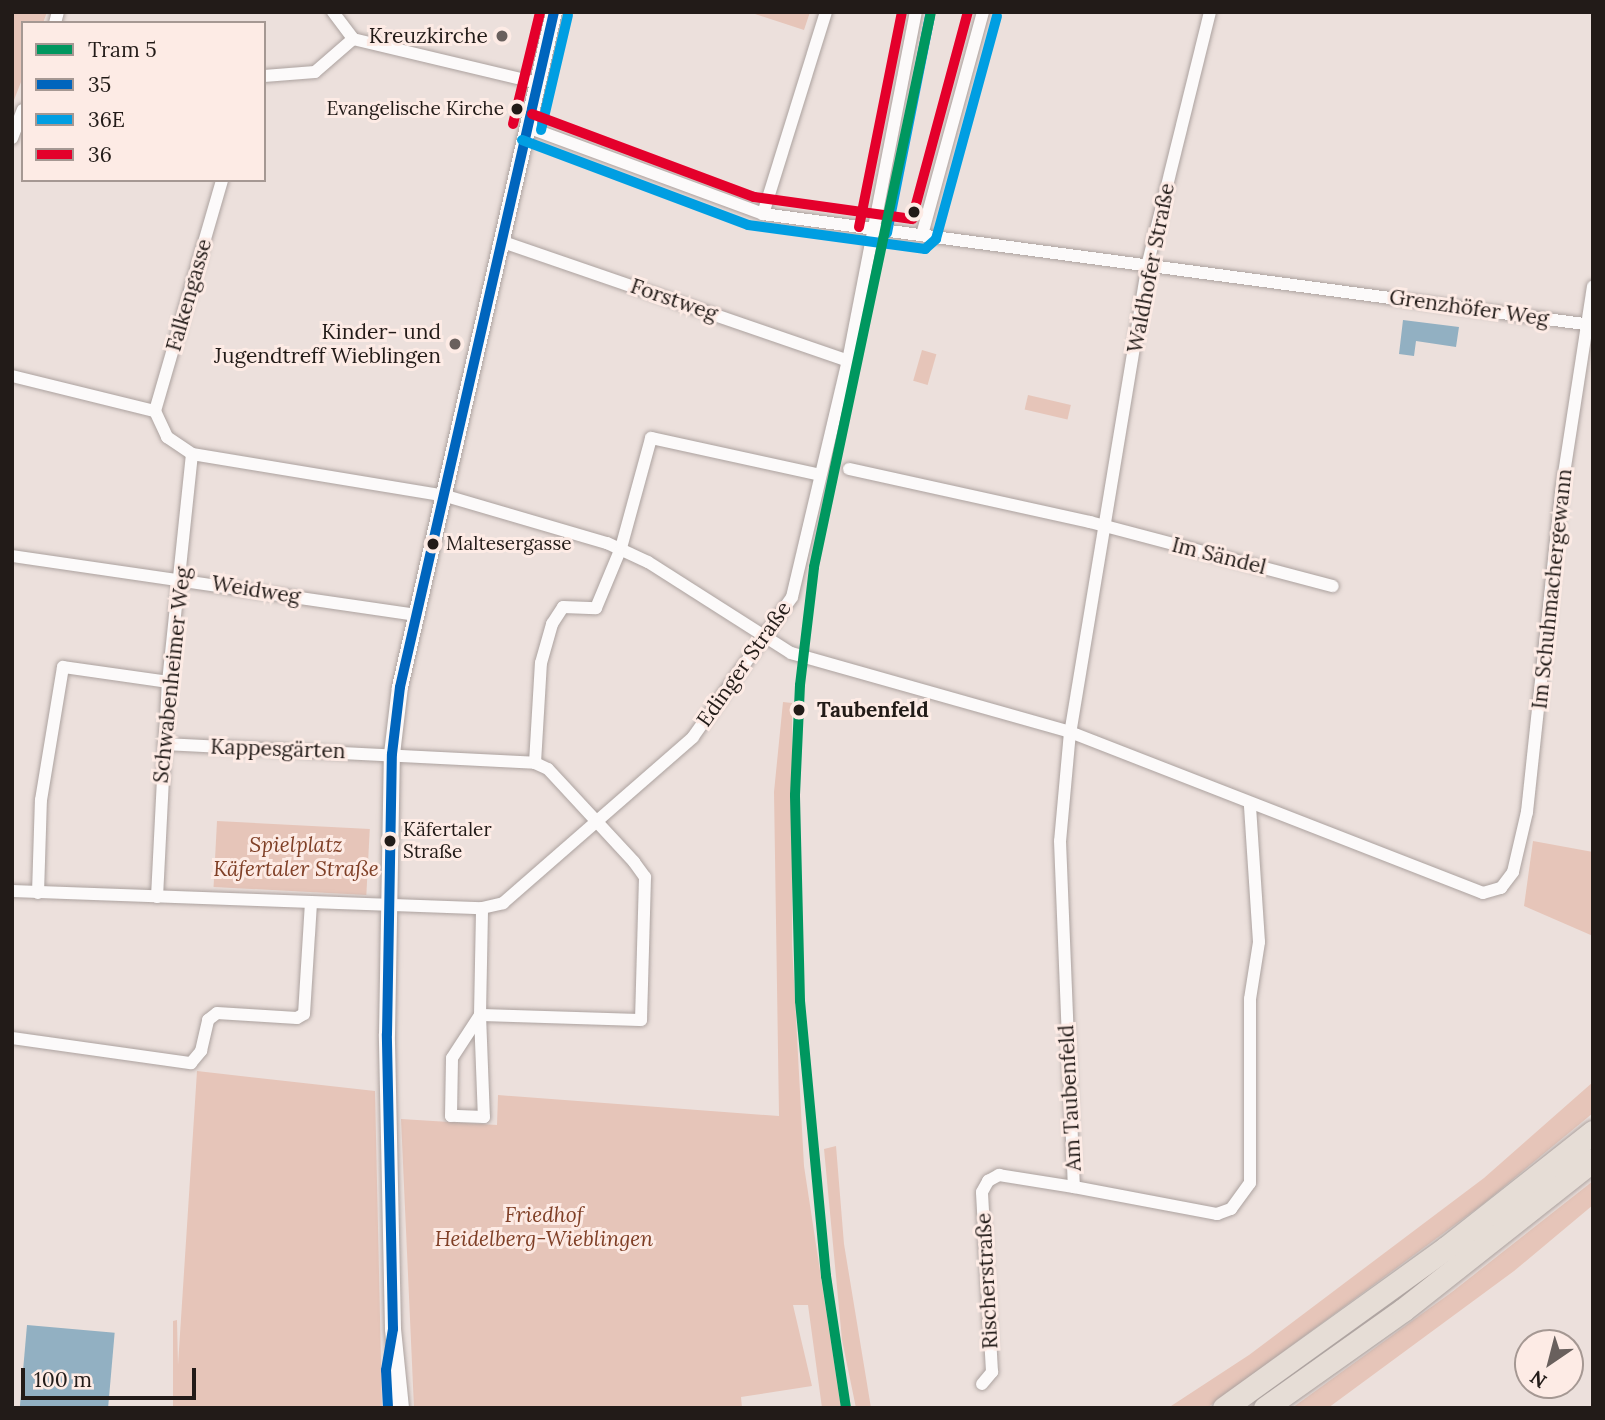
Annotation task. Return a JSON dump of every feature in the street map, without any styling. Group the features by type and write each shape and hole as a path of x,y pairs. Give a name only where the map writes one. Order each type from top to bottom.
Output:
{"highway":[{"path":"1224,1408 1446,1248 1593,1132"},
{"path":"1265,1408 1403,1310 1593,1160"}],"street":[{"path":"333,12 353,39 538,83"},
{"path":"401,1408 393,1329 387,905 392,754 416,615 446,496 500,241 554,12"},
{"path":"763,214 826,12"},
{"name":"Edinger Straße","path":"387,905 482,908 503,903 598,823 707,721 792,597 848,361 916,12"},
{"path":"922,235 983,12"},
{"name":"Waldhofer Straße","path":"1070,732 1148,263 1210,12"},
{"path":"266,76 316,72 353,39"},
{"path":"16,136 21,117"},
{"name":"Grenzhöfer Weg","path":"527,127 763,214 1148,263 1589,324"},
{"name":"Falkengasse","path":"155,411 218,182"},
{"name":"Forstweg","path":"500,241 848,361"},
{"name":"Im Schuhmachergewann","path":"1250,805 1461,888 1483,894 1501,888 1513,872 1527,812 1562,493 1593,286"},
{"path":"12,376 155,411 167,437 192,454 446,496 621,548 764,640 791,653 910,690 1070,732 1250,805"},
{"path":"480,1015 641,1020 645,877 548,769 535,763 541,663 552,624 563,607 596,608 621,548 651,438 820,475"},
{"name":"Schwabenheimer Weg","path":"157,897 168,682 181,579 192,454"},
{"path":"849,469 1106,527"},
{"name":"Im Sändel","path":"1106,527 1333,586"},
{"name":"Weidweg","path":"12,556 416,615"},
{"path":"38,893 41,800 63,667 168,682"},
{"name":"Am Taubenfeld","path":"1070,732 1060,841 1074,1188 1217,1214 1231,1209 1250,1183 1250,999 1259,942 1250,805"},
{"name":"Kappesgärten","path":"164,744 535,763"},
{"path":"12,891 387,905"},
{"path":"12,1038 191,1063 201,1051 208,1020 217,1013 297,1018 304,1014 311,903"},
{"path":"480,1015 452,1058 451,1116 484,1117 480,1015 482,908"},
{"name":"Rischerstraße","path":"982,1384 992,1372 982,1192 988,1181 999,1175 1019,1174 1074,1188"}],"green space":[{"path":"12,12 47,12 44,21 21,21 21,82 12,105"},
{"path":"749,12 810,12 804,30"},
{"path":"922,350 936,354 928,385 913,381"},
{"path":"1028,395 1071,405 1067,420 1025,410"},
{"name":"Friedhof Heidelberg-Wieblingen","path":"783,702 792,703 792,944 804,1166 841,1408 822,1408 808,1305 793,1305 812,1386 741,1397 742,1408 414,1408 401,1119 497,1125 498,1095 779,1116 774,792"},
{"name":"Spielplatz Käfertaler Straße","path":"217,821 370,829 366,895 214,887"},
{"path":"1533,841 1593,852 1593,936 1524,906"},
{"path":"197,1071 375,1091 382,1408 173,1408 173,1321 177,1320 178,1365"},
{"path":"1593,1082 1593,1113 1483,1204 1207,1408 1168,1408 1249,1355 1484,1178"},
{"path":"836,1146 844,1244 871,1408 856,1408 842,1340 824,1149"},
{"path":"1593,1181 1593,1205 1514,1271 1328,1408 1292,1408 1452,1292"}],"water":[{"path":"1403,320 1459,327 1456,347 1416,341 1414,356 1399,354"},
{"path":"27,1325 115,1333 108,1408 20,1408"}],"tram line":[{"name":"5","path":"846,1408 826,1276 800,1001 795,795 800,685 814,567 931,12"}],"transit line":[{"name":"36","path":"513,124 540,12"},
{"name":"35","path":"388,1408 386,1370 393,1329 387,1034 392,754 400,687 554,12"},
{"name":"36","path":"859,227 902,12"},
{"name":"36","path":"532,114 754,197 912,219 968,12"},
{"name":"36E","path":"541,130 568,15"},
{"name":"36E","path":"887,233 930,15"},
{"name":"36E","path":"522,140 748,225 925,249 936,239 997,16"}],"place":[{"name":"Kreuzkirche","path":"502,36"},
{"name":"Evangelische Kirche","path":"517,109"},
{"name":"Kinder- und Jugendtreff Wieblingen","path":"455,344"},
{"name":"Maltesergasse","path":"433,544"},
{"name":"Taubenfeld","path":"799,710"},
{"name":"Käfertaler Straße","path":"390,841"}]}
